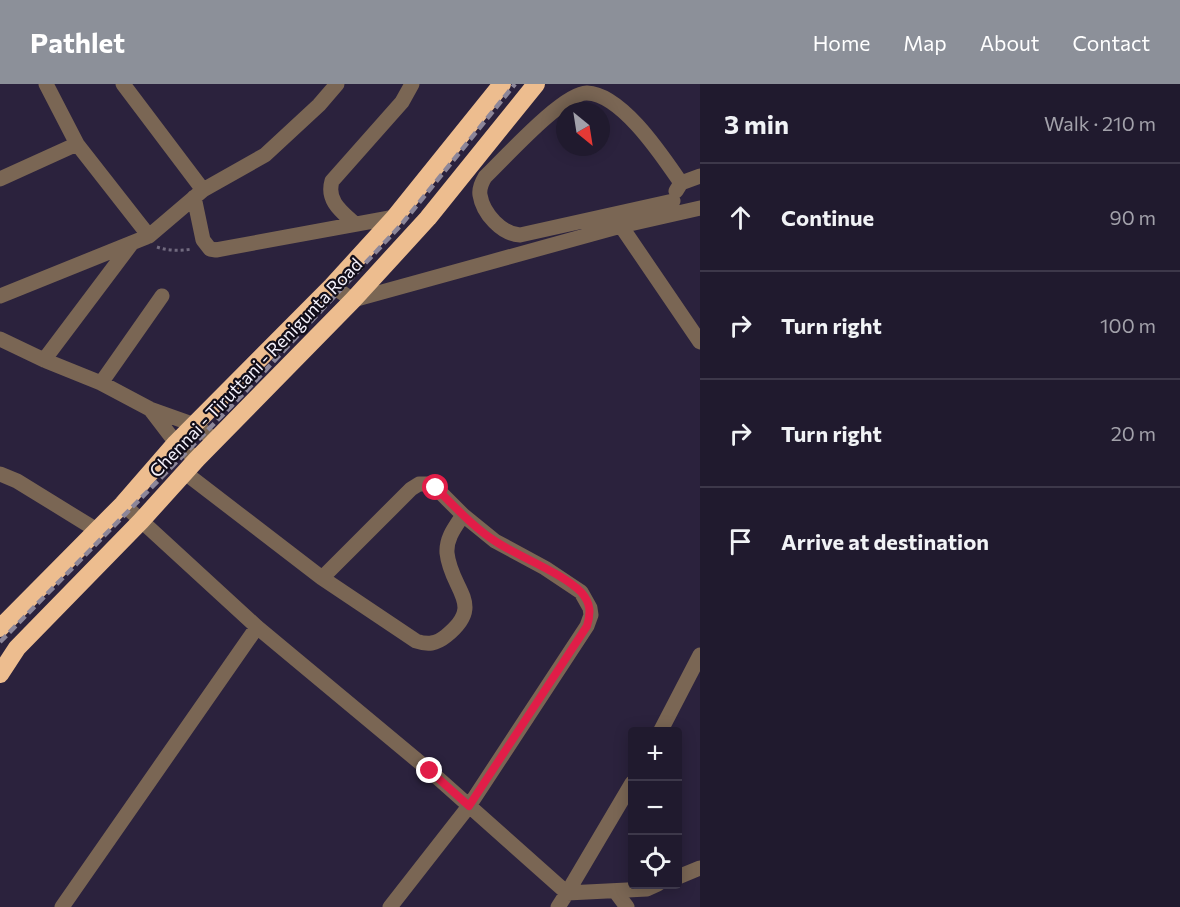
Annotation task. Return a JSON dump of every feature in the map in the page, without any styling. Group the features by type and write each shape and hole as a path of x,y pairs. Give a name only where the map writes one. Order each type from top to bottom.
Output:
{"highway":[{"name":"Chennai - Tiruttani - Renigunta Road","path":"0,628 95,529 123,504 176,443 332,286 395,217 502,84"},
{"name":"Chennai - Tiruttani - Renigunta Road","path":"0,674 17,648 141,521 184,472 353,300 428,218 536,84"}],"street":[{"path":"46,84 77,144 139,240"},
{"path":"123,84 198,193 205,246 210,249 216,250 395,217"},
{"path":"44,360 139,240 198,193 265,155 320,105 336,84"},
{"path":"355,224 331,197 329,190 332,181 402,102 412,84"},
{"path":"681,183 647,135 624,112 600,96 587,93 569,99 546,117 485,177 481,184 480,195 485,208 495,222 512,235 674,208 700,208"},
{"path":"0,179 77,144"},
{"path":"674,208 676,189 681,183 700,176"},
{"path":"332,286 353,300 621,226 674,208"},
{"path":"621,226 700,342"},
{"path":"0,296 139,240"},
{"path":"101,383 162,296"},
{"path":"0,339 101,383 150,409 195,425 215,440"},
{"path":"150,409 176,443 197,459"},
{"path":"184,472 322,578 416,641 425,644 434,644 456,627 465,615 466,607 450,569 447,551 449,536 463,515"},
{"path":"0,474 95,529"},
{"path":"322,578 411,489 419,484 427,484 436,488 463,515 495,541 545,568 581,592 587,601 591,615 587,626 469,806 390,907"},
{"path":"123,504 257,627 469,806 567,893 647,889"},
{"path":"62,907 257,627"},
{"path":"663,727 700,655"},
{"path":"558,907 628,791"},
{"path":"682,875 700,868"},
{"path":"615,891 627,907"}],"path":[{"path":"139,240 164,250 205,246"}],"railway":[{"path":"0,642 246,391 401,225 515,84"}],"route":[{"path":"430,771 469,806 587,626 591,615 587,601 581,592 545,568 495,541 463,515 436,488"}]}
